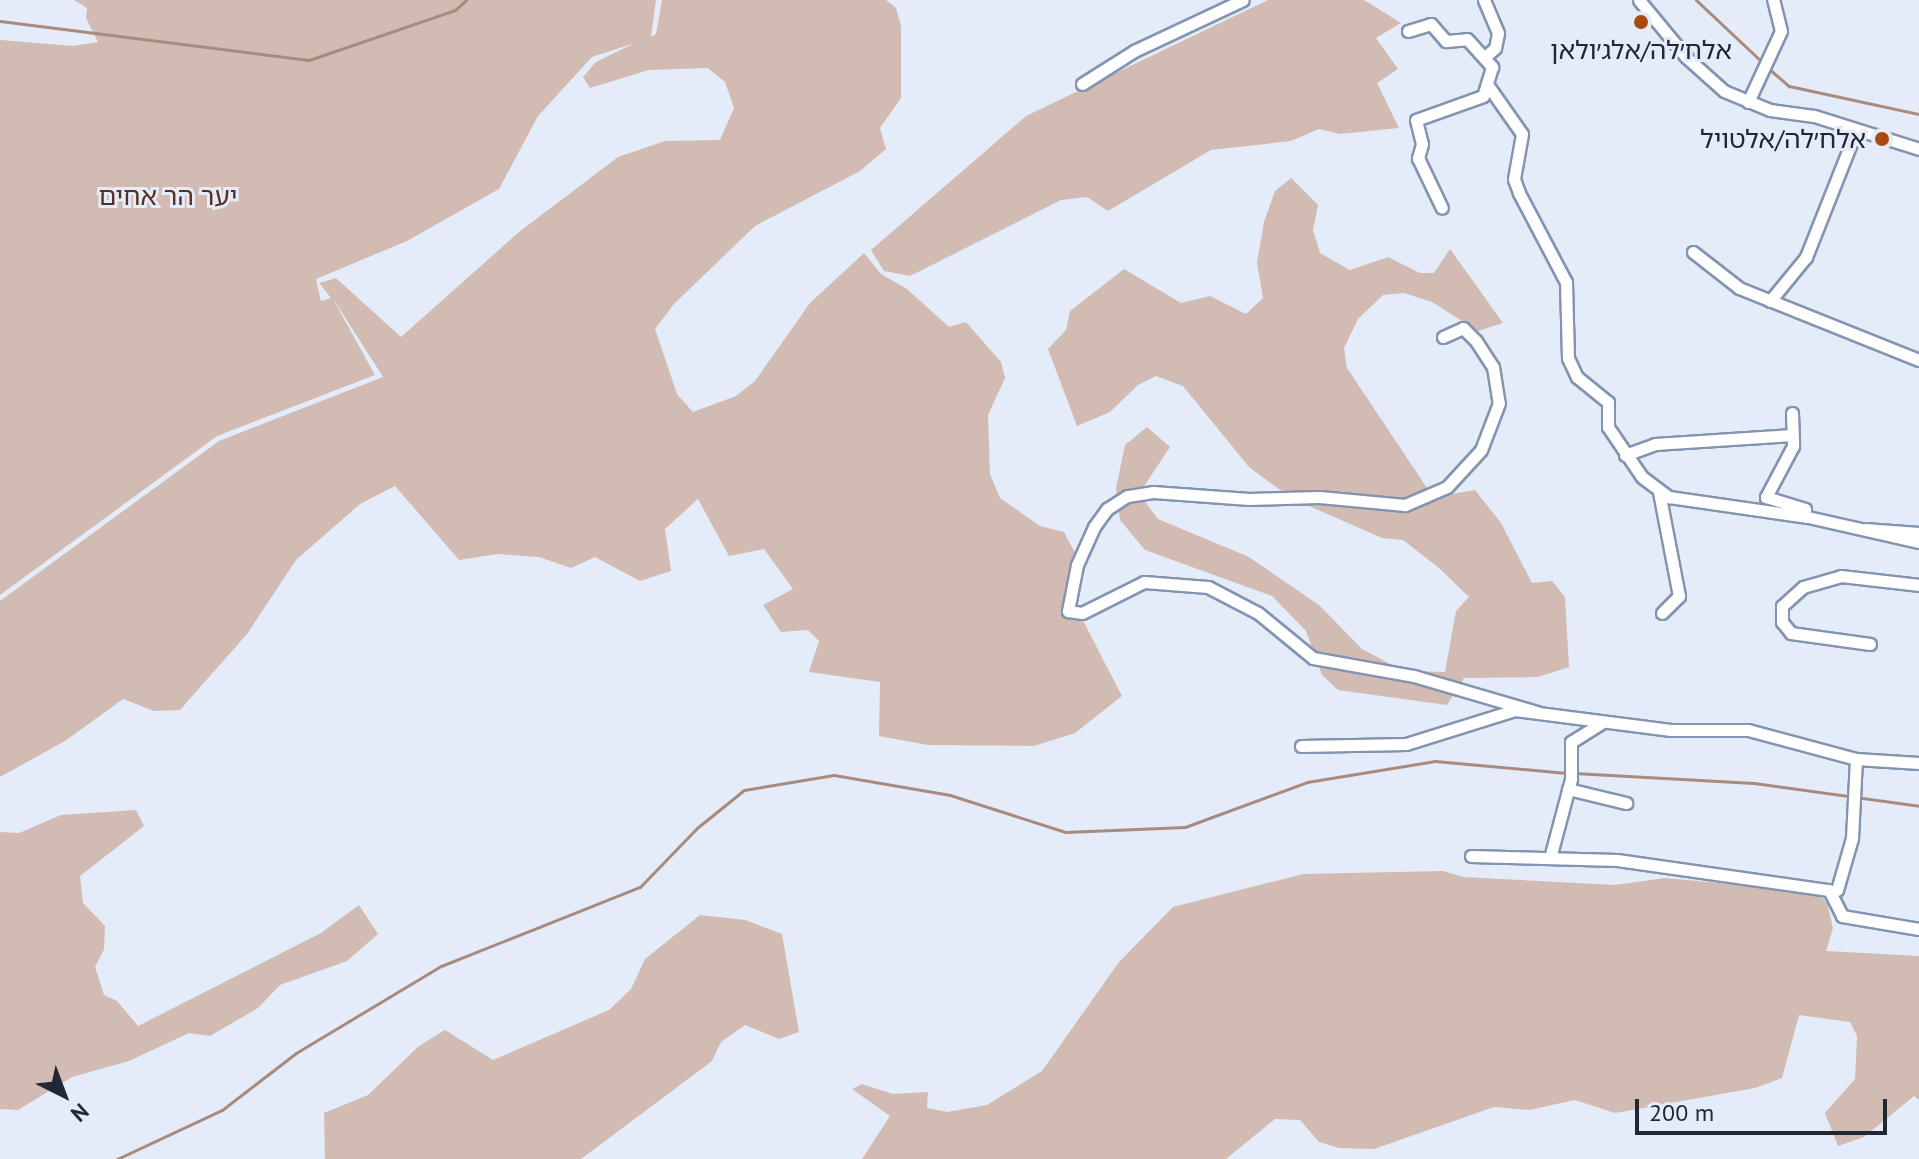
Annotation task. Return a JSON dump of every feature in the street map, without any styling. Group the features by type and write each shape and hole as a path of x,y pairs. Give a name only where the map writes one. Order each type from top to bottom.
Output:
{"street":[{"path":"1082,84 1134,51 1243,0"},
{"path":"1484,0 1498,33 1495,48 1486,56"},
{"path":"1639,0 1686,57 1724,91 1748,102 1919,149"},
{"path":"1748,102 1781,31 1773,0"},
{"path":"1408,31 1431,24 1446,41 1467,39 1486,56 1492,67 1489,87 1476,99 1416,120 1422,144 1418,158 1442,208"},
{"path":"1489,87 1522,134 1514,179 1566,282 1568,358 1577,377 1608,402 1608,427 1625,455 1659,492 1679,596 1662,613"},
{"path":"1770,301 1806,257 1856,131"},
{"path":"1693,252 1739,288 1919,360"},
{"path":"1443,337 1463,328 1476,341 1493,367 1499,403 1481,450 1447,487 1405,505 1319,497 1249,499 1153,492 1127,496 1107,509 1094,527 1077,565 1068,611 1082,613 1144,582 1208,587 1258,613 1313,658 1414,676 1537,712"},
{"path":"1792,413 1793,435 1789,457 1766,497 1831,521"},
{"path":"1625,455 1655,444 1793,435"},
{"path":"1659,492 1720,507 1831,521 1919,542"},
{"path":"1865,529 1919,533"},
{"path":"1870,644 1791,633 1782,622 1782,606 1803,587 1841,576 1919,585"},
{"path":"1301,746 1406,744 1515,710 1671,730 1748,730 1856,759 1919,763"},
{"path":"1550,858 1568,789 1571,742 1603,723"},
{"path":"1837,890 1852,838 1856,759"},
{"path":"1568,789 1626,803"},
{"path":"1471,856 1617,860 1829,890 1842,916 1919,929"}],"green space":[{"name":"יער הר אחים","path":"74,0 656,0 651,37 656,34 662,0 886,0 896,8 901,26 901,98 880,128 886,149 860,171 755,226 674,304 655,329 677,394 693,412 736,396 755,381 810,303 864,253 881,274 907,289 949,327 966,322 1001,362 1005,378 988,415 990,474 1000,498 1040,526 1064,532 1085,572 1075,585 1076,607 1122,696 1075,733 1034,746 928,745 879,736 880,682 809,672 819,641 808,630 781,632 763,605 793,589 764,549 729,556 698,499 665,529 671,571 640,581 595,557 571,568 539,557 498,554 459,560 395,486 360,504 296,560 247,634 180,710 154,711 123,699 65,741 0,777 0,601 219,441 383,377 332,297 375,375 217,436 0,595 0,40 73,46 98,42 86,18 87,8","holes":["635,43 596,62 583,77 590,88 649,70 708,68 725,82 734,108 720,140 665,141 618,157 519,232 401,337 336,278 319,283 331,298 321,301 316,279 407,241 499,189 538,116 592,57"]},
{"path":"1268,0 1364,0 1401,23 1376,38 1398,69 1377,83 1399,128 1340,134 1319,129 1291,141 1211,150 1108,211 1087,197 1061,200 910,276 884,271 871,250 1026,116"},
{"path":"1291,178 1318,205 1313,230 1320,253 1350,270 1388,257 1420,273 1434,273 1450,249 1503,323 1478,331 1432,302 1404,293 1383,295 1358,319 1344,348 1347,368 1427,488 1452,494 1475,490 1501,523 1532,583 1552,581 1565,597 1569,667 1538,677 1464,678 1447,705 1338,690 1322,675 1306,631 1272,596 1145,550 1120,520 1116,488 1125,445 1147,427 1170,447 1139,494 1158,519 1249,557 1319,605 1362,649 1403,671 1445,672 1456,611 1469,597 1439,568 1403,540 1382,538 1291,498 1249,467 1183,386 1156,376 1138,385 1110,412 1077,426 1048,349 1066,330 1070,311 1124,269 1181,303 1210,296 1246,314 1263,298 1257,263 1264,222 1275,191"},
{"path":"136,810 144,826 80,876 83,903 105,926 104,949 95,967 104,995 117,1001 138,1026 321,933 359,905 378,934 347,961 280,985 258,1008 210,1036 189,1033 129,1061 72,1077 18,1110 0,1109 0,832 19,833 61,815"},
{"path":"1443,871 1463,877 1615,885 1665,878 1817,892 1827,903 1833,928 1826,951 1919,956 1919,1100 1914,1096 1864,1137 1838,1146 1825,1113 1855,1079 1857,1036 1850,1022 1799,1015 1782,1078 1755,1088 1615,1113 1575,1100 1529,1110 1494,1107 1374,1149 1339,1148 1319,1142 1300,1120 1275,1119 1226,1159 862,1159 890,1116 852,1089 862,1084 893,1094 928,1092 927,1108 947,1112 987,1105 1042,1071 1119,962 1173,907 1303,874"},
{"path":"700,915 745,920 782,934 799,1032 779,1039 745,1025 721,1042 712,1061 581,1159 325,1159 324,1113 368,1095 419,1046 445,1030 493,1060 609,1010 631,989 645,959"}],"waterway":[{"path":"0,21 309,60 455,10 466,0"},
{"path":"1696,0 1763,63"},
{"path":"1768,68 1789,86 1919,114"},
{"path":"117,1159 222,1110 296,1053 441,966 640,887 697,828 744,790 834,775 950,795 1065,832 1185,827 1307,782 1435,761 1566,773"},
{"path":"1574,773 1754,783 1919,806"}],"place":[{"name":"אלח׳לה/אלג׳ולאן","path":"1641,22"},
{"name":"אלח׳לה/אלטויל","path":"1882,139"}]}
